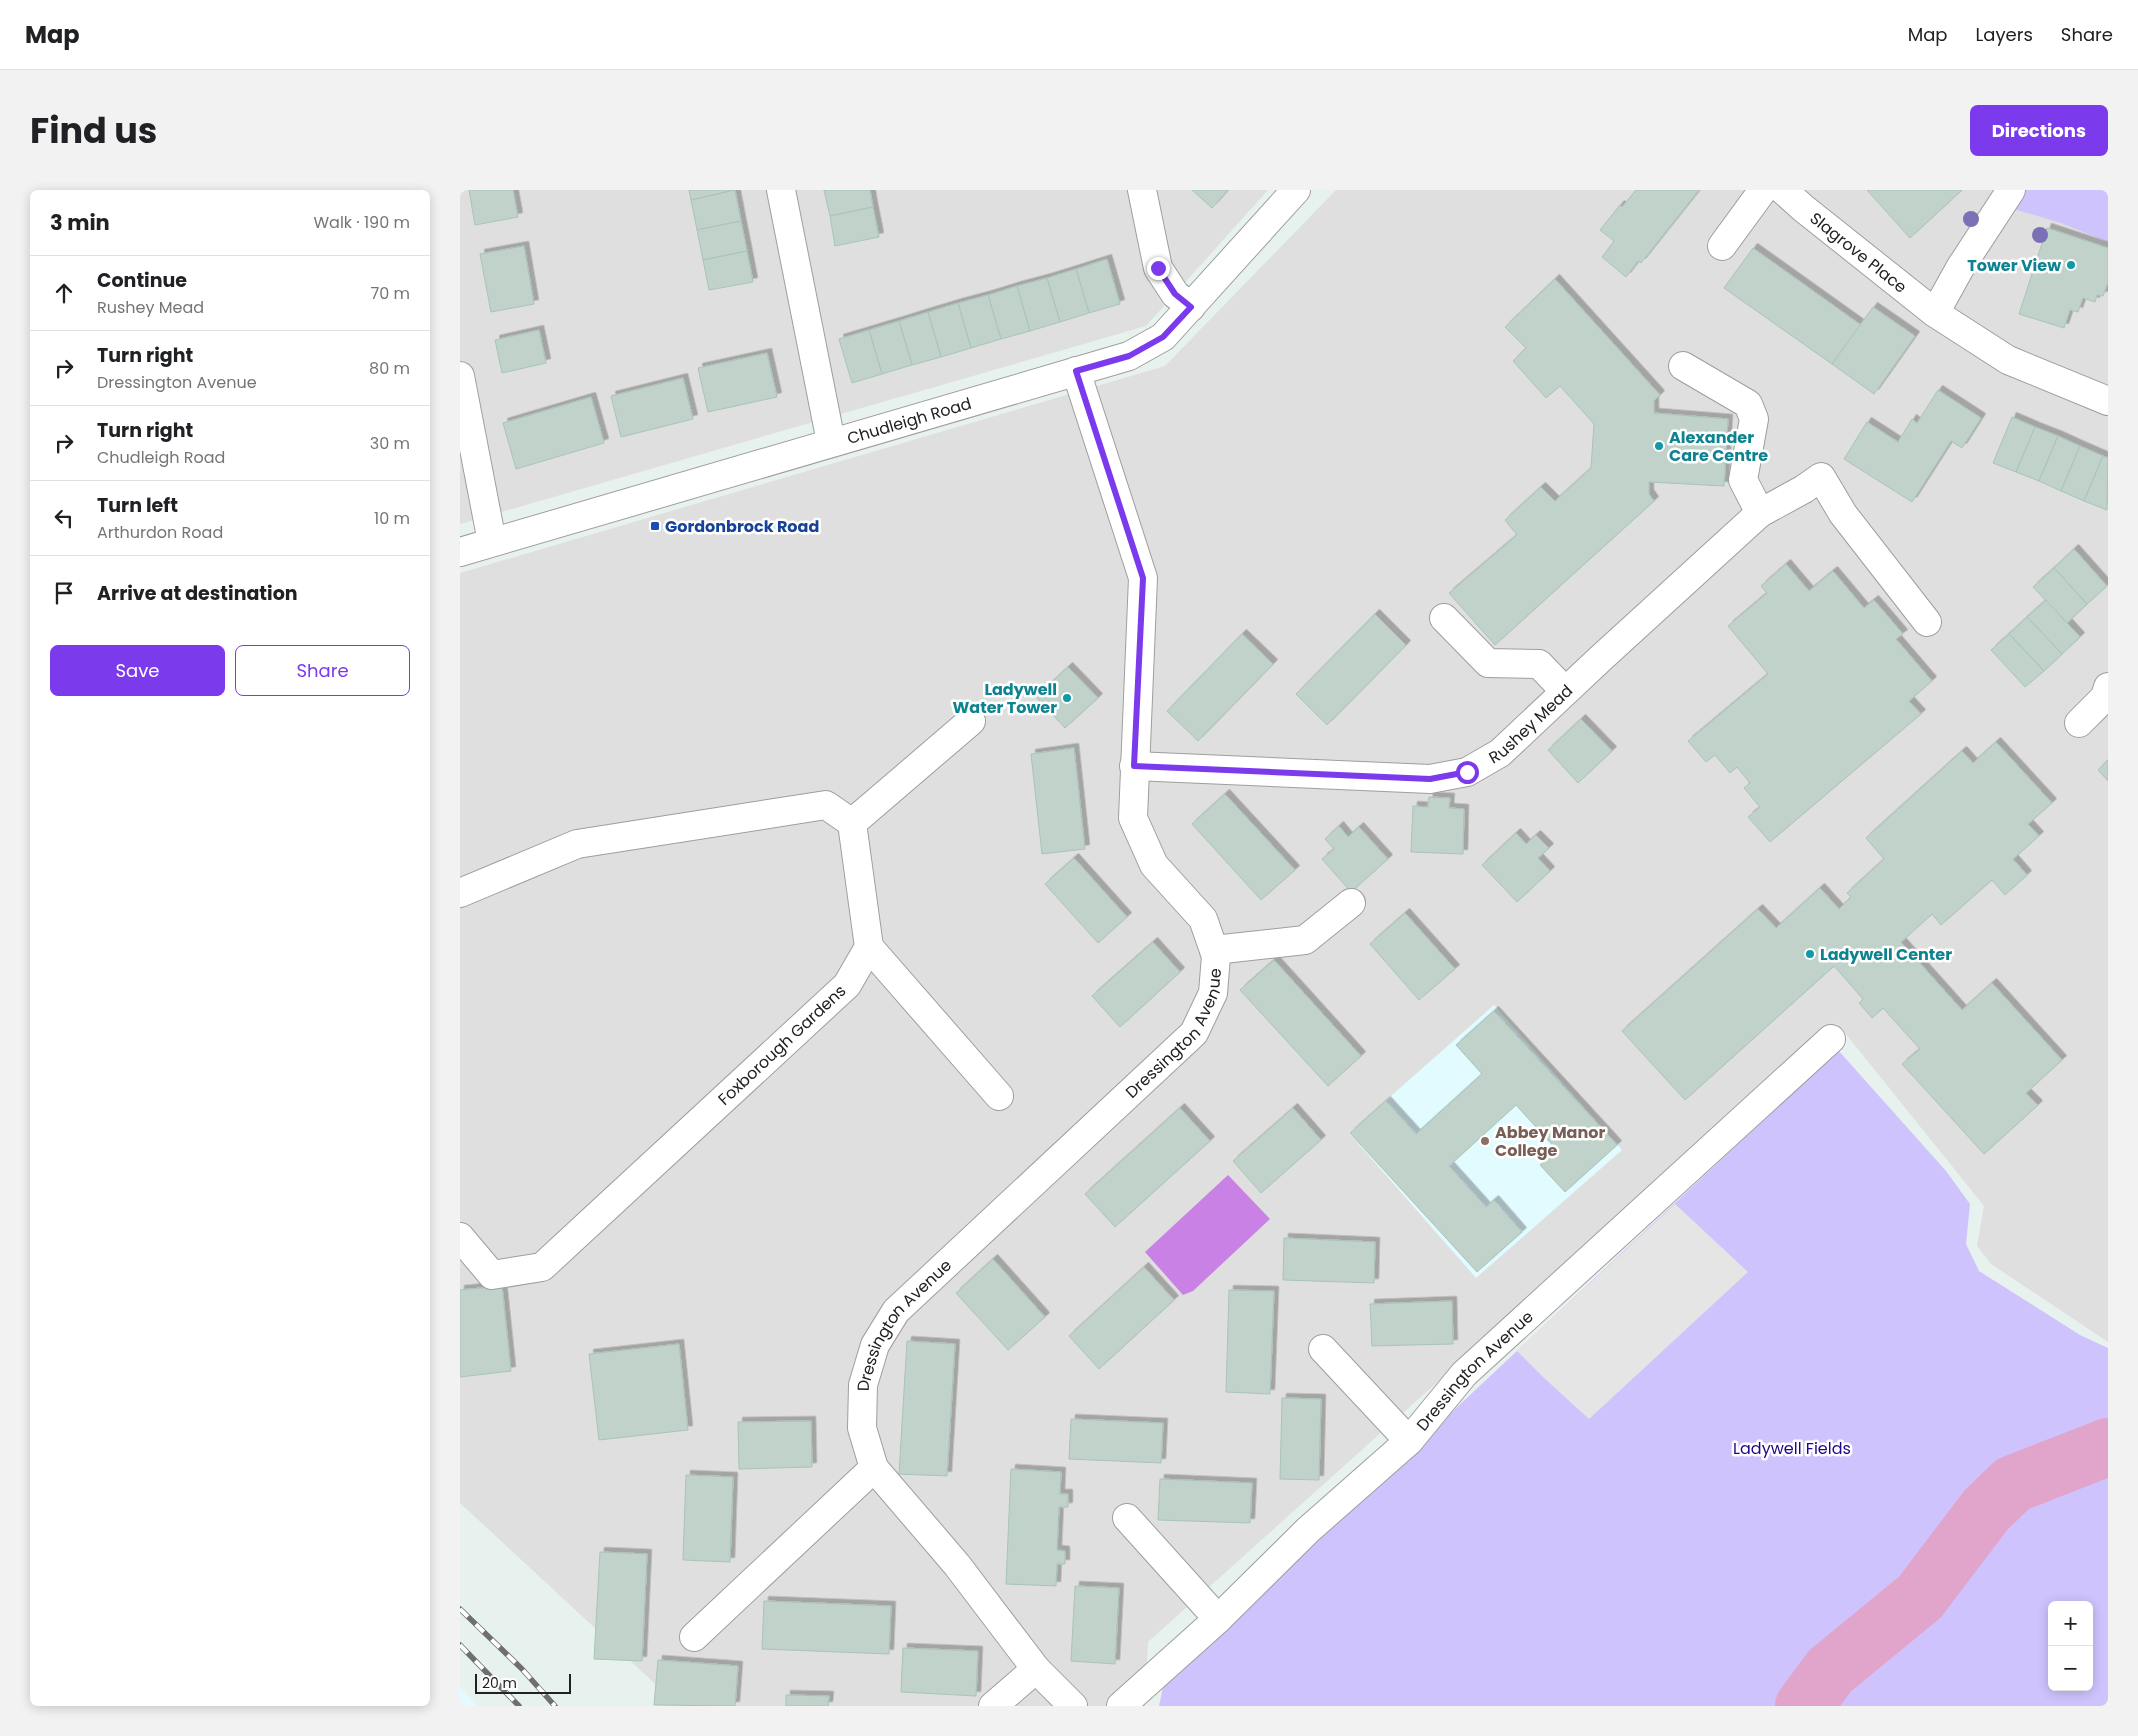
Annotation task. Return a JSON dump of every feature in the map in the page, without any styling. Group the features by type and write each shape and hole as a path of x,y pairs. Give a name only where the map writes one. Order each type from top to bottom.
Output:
{"street":[{"path":"781,190 831,442"},
{"path":"1142,190 1158,268 1175,294 1191,307"},
{"name":"Chudleigh Road","path":"460,552 1129,356 1163,337 1296,190"},
{"path":"1722,246 1763,190"},
{"name":"Slagrove Place","path":"1783,190 1935,314 2008,360 2108,401"},
{"path":"1935,314 1960,268 2011,190"},
{"path":"1683,366 1748,404 1754,419 1743,480 1760,513"},
{"name":"Dressington Avenue","path":"1073,1706 1036,1669 957,1565 874,1468 862,1428 863,1385 875,1345 896,1311 1194,1033 1213,992 1216,956 1203,919 1154,865 1132,818 1143,578 1076,371"},
{"path":"460,376 492,542"},
{"name":"Rushey Mead","path":"1134,766 1430,779 1467,772 1500,753 1760,513 1804,489 1821,477 1843,514 1927,622"},
{"path":"1444,618 1488,663 1539,664 1566,691"},
{"path":"2079,722 2105,697 2108,687"},
{"path":"852,823 970,721"},
{"path":"460,893 577,844 826,805 852,823 869,947 999,1096"},
{"path":"1214,950 1305,940 1351,903"},
{"name":"Foxborough Gardens","path":"460,1236 492,1275 542,1267 847,985 869,947"},
{"name":"Dressington Avenue","path":"1121,1706 1218,1619 1308,1530 1409,1441 1464,1374 1831,1039"},
{"path":"1323,1349 1409,1441"},
{"path":"694,1637 874,1468"},
{"path":"1126,1518 1218,1619"},
{"path":"993,1706 1036,1669"}],"shaded area":[{"path":"460,190 1268,190 1146,326 460,524"},
{"path":"1336,190 2108,190 2108,1342 1991,1264 1977,1246 1984,1206 1837,1023 1148,1642 1145,1706 679,1706 460,1503 460,573 1165,366"},
{"name":"Abbey Manor College","path":"1494,1005 1622,1150 1476,1278 1349,1133"},
{"path":"1228,1175 1270,1219 1193,1291 1183,1295 1145,1252"},
{"path":"1675,1204 1748,1272 1589,1419 1517,1351"},
{"path":"460,1687 478,1706 460,1706"}],"green space":[{"path":"2016,190 2108,190 2108,242 2061,223 2004,206"},
{"name":"Ladywell Fields","path":"1838,1050 1946,1171 1970,1204 1966,1244 1979,1271 2080,1335 2108,1348 2108,1706 1159,1706 1164,1682"}],"building":[{"path":"469,190 513,190 518,217 475,225"},
{"path":"689,190 735,190 691,200"},
{"path":"735,190 741,221 697,230 691,200"},
{"path":"824,190 870,190 873,207 830,216"},
{"path":"1192,190 1228,190 1212,208"},
{"path":"1636,190 1699,190 1641,263 1638,261 1626,277 1602,257 1614,241 1600,230 1620,205 1622,207"},
{"path":"1867,190 1962,190 1910,238"},
{"path":"873,207 879,237 835,246 830,216"},
{"path":"741,221 747,251 703,260 697,230"},
{"name":"Tower View","path":"2047,228 2108,248 2108,282 2103,296 2097,295 2095,302 2083,298 2078,312 2070,310 2064,328 2019,314"},
{"path":"524,246 534,304 491,312 480,254"},
{"path":"1753,248 1861,325 1832,364 1724,288"},
{"path":"747,251 753,282 709,290 703,260"},
{"path":"1107,259 1120,304 1089,313 1076,269"},
{"path":"1076,269 1089,313 1060,322 1047,278"},
{"path":"1047,278 1060,322 1030,331 1017,286"},
{"name":"Alexander Care Centre","path":"1555,279 1660,395 1654,401 1654,413 1728,419 1724,486 1649,482 1649,494 1654,501 1495,645 1449,593 1517,535 1505,520 1541,487 1555,501 1591,468 1594,424 1560,386 1546,398 1513,361 1526,348 1505,327"},
{"path":"1017,286 1030,331 1001,339 988,295"},
{"path":"988,295 1001,339 971,348 958,303"},
{"path":"958,303 971,348 941,357 928,312"},
{"path":"1873,307 1915,336 1874,394 1832,364"},
{"path":"928,312 941,357 912,365 899,321"},
{"path":"899,321 912,365 882,374 869,330"},
{"path":"539,330 546,363 502,373 495,340"},
{"path":"869,330 882,374 852,383 839,339"},
{"path":"767,353 777,397 708,412 698,368"},
{"path":"683,378 693,419 621,437 611,396"},
{"path":"1938,390 1981,418 1962,448 1951,441 1912,502 1844,459 1867,422 1898,442 1912,419 1917,423"},
{"path":"591,397 604,443 516,469 503,423"},
{"path":"2012,417 2035,427 2016,472 1993,463"},
{"path":"2035,427 2058,436 2039,481 2016,472"},
{"path":"2058,436 2080,446 2061,491 2039,481"},
{"path":"2080,446 2103,456 2084,501 2061,491"},
{"path":"2103,456 2108,458 2107,510 2084,501"},
{"path":"2074,549 2107,586 2087,604 2054,568"},
{"path":"1786,564 1809,591 1833,571 1864,608 1874,600 1903,634 1896,639 1932,681 1909,701 1921,714 1770,842 1748,817 1760,807 1744,788 1750,783 1737,767 1730,773 1715,755 1706,762 1688,741 1768,674 1728,626 1767,593 1761,586"},
{"path":"2054,568 2087,604 2067,623 2033,587"},
{"path":"2046,600 2080,637 2062,654 2027,617"},
{"path":"1375,614 1406,645 1327,725 1296,694"},
{"path":"2027,617 2062,654 2044,671 2009,634"},
{"path":"1242,634 1273,664 1198,741 1167,711"},
{"path":"2009,634 2044,671 2025,687 1991,650"},
{"name":"Ladywell Water Tower","path":"1068,667 1098,698 1065,728 1036,697"},
{"path":"1581,719 1612,751 1578,783 1548,750"},
{"name":"Ladywell Center","path":"1996,742 2052,803 2028,824 2039,836 2013,859 2027,875 2005,895 1992,880 1941,925 1932,914 1901,942 1962,1010 1992,983 2062,1060 2026,1093 2038,1105 1984,1154 1902,1064 1920,1049 1883,1008 1872,1018 1859,1003 1863,999 1834,966 1685,1100 1622,1031 1758,909 1776,928 1820,888 1839,909 1851,897 1847,893 1884,859 1866,838 1962,751 1973,763"},
{"path":"1074,748 1085,849 1042,854 1031,754"},
{"path":"2108,760 2108,781 2098,770"},
{"path":"1225,794 1295,870 1261,900 1192,824"},
{"path":"1429,797 1450,798 1449,808 1464,809 1463,854 1411,852 1413,806 1428,807"},
{"path":"1339,826 1348,837 1359,827 1388,859 1351,892 1322,859 1334,849 1325,839"},
{"path":"1516,833 1526,844 1536,835 1549,848 1538,858 1550,871 1517,902 1482,865"},
{"path":"1074,858 1127,917 1098,943 1045,884"},
{"path":"1405,913 1455,969 1419,1000 1370,944"},
{"path":"1153,942 1180,972 1120,1027 1092,996"},
{"path":"1274,960 1361,1056 1328,1086 1240,990"},
{"name":"Abbey Manor College","path":"1494,1011 1617,1145 1565,1192 1540,1165 1557,1150 1516,1105 1449,1166 1486,1207 1494,1200 1522,1232 1477,1272 1350,1133 1386,1101 1416,1134 1482,1074 1456,1045"},
{"path":"1180,1108 1210,1141 1115,1227 1085,1194"},
{"path":"1293,1108 1321,1140 1261,1193 1233,1161"},
{"path":"1284,1238 1375,1242 1374,1283 1283,1280"},
{"path":"993,1259 1045,1317 1008,1350 956,1293"},
{"path":"1144,1267 1174,1300 1099,1369 1069,1336"},
{"path":"502,1286 511,1371 460,1377 460,1290"},
{"path":"1229,1290 1274,1291 1270,1394 1226,1392"},
{"path":"1452,1301 1453,1344 1372,1346 1370,1304"},
{"path":"907,1341 955,1344 947,1476 899,1474"},
{"path":"679,1344 688,1430 599,1440 589,1354"},
{"path":"1282,1398 1321,1399 1319,1480 1280,1479"},
{"path":"1071,1419 1163,1423 1161,1463 1069,1459"},
{"path":"811,1421 812,1467 739,1469 738,1422"},
{"path":"1011,1469 1061,1472 1060,1494 1068,1494 1068,1507 1059,1507 1057,1550 1065,1551 1065,1564 1057,1564 1056,1586 1006,1584"},
{"path":"686,1475 733,1477 730,1562 683,1560"},
{"path":"1160,1479 1252,1483 1250,1523 1158,1520"},
{"path":"600,1552 647,1554 642,1661 594,1659"},
{"path":"1075,1586 1119,1588 1115,1664 1071,1661"},
{"path":"764,1601 891,1606 889,1654 762,1649"},
{"path":"903,1648 978,1651 976,1696 901,1692"},
{"path":"658,1660 738,1666 735,1706 654,1705"},
{"path":"786,1695 829,1696 828,1706 786,1706"}],"waterway":[{"path":"1804,1706 1830,1671 1920,1597 1986,1510 2013,1484 2108,1447"}],"railway":[{"path":"460,1609 522,1669 555,1706"},
{"path":"460,1645 519,1706"}],"place":[{"name":"Tower View","path":"2071,265"},
{"name":"Alexander Care Centre","path":"1659,446"},
{"name":"Gordonbrock Road","path":"655,526"},
{"name":"Ladywell Water Tower","path":"1067,698"},
{"name":"Ladywell Center","path":"1810,954"},
{"name":"Abbey Manor College","path":"1485,1141"}],"route":[{"path":"1158,268 1175,294 1191,307 1163,337 1129,356 1076,371 1143,578 1134,766 1430,779 1467,772"}]}
